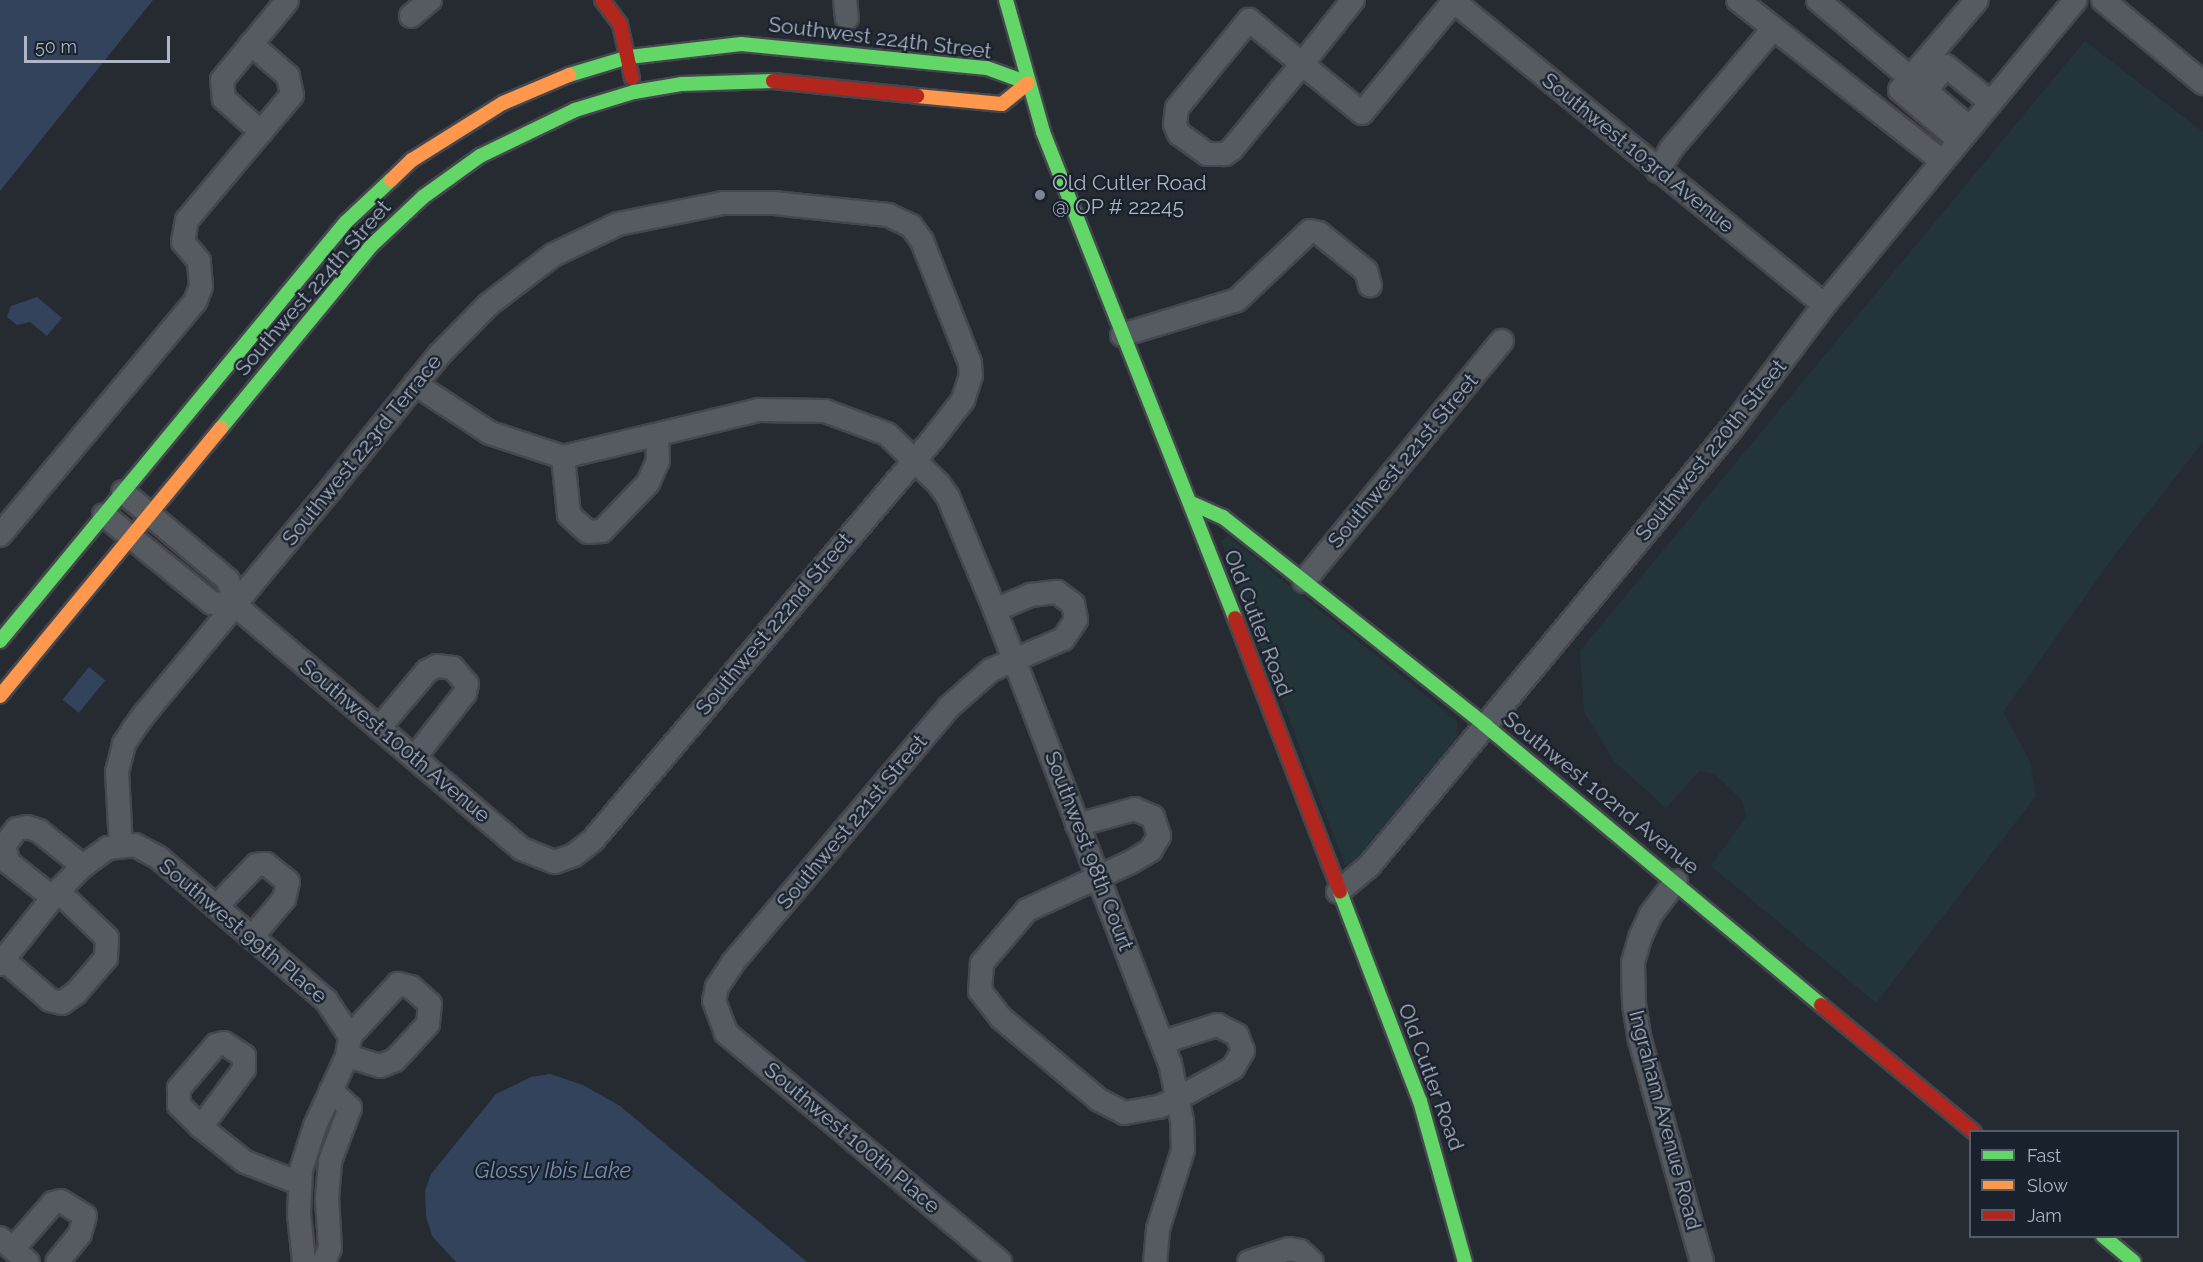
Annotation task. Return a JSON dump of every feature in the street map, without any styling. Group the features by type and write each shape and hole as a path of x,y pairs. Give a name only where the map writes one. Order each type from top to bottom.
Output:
{"street":[{"path":"411,16 430,0"},
{"path":"602,0 620,24 629,57 634,92"},
{"name":"Old Cutler Road","path":"1006,0 1028,83 1047,142 1122,335 1191,503 1420,1101 1465,1262"},
{"path":"1353,0 1302,64 1226,154 1207,154 1179,134 1175,124 1177,108 1249,20 1302,64 1362,113 1453,1"},
{"path":"1738,0 1942,161"},
{"path":"1818,0 1964,133"},
{"path":"1913,86 1977,0"},
{"name":"Southwest 220th Street","path":"1338,891 1369,866 1731,429 1824,305 2075,0"},
{"path":"2103,0 2203,83"},
{"path":"261,132 224,99 222,80 287,1"},
{"name":"Southwest 103rd Avenue","path":"1453,1 1824,305"},
{"path":"1658,171 1671,149 1773,28"},
{"path":"0,535 195,302 201,286 199,261 183,242 187,220 292,95 288,76 251,44"},
{"name":"Southwest 224th Street","path":"0,641 335,235 391,178 440,140 502,103 567,76 629,57 725,45 778,45 987,68 1028,83"},
{"path":"1913,86 1946,66 1990,102"},
{"name":"Southwest 224th Street","path":"0,696 347,274 406,211 450,176 511,138 575,110 634,92 682,84 750,80 1002,104 1028,83"},
{"name":"Southwest 223rd Terrace","path":"121,845 117,772 124,744 415,384 468,324 534,268 618,224 696,207 774,203 888,215 917,233"},
{"path":"1122,335 1237,300 1310,231 1319,233 1366,271 1370,285"},
{"name":"Southwest 222nd Street","path":"563,861 593,840 956,411 971,375 959,333 917,233"},
{"name":"Southwest 221st Street","path":"1304,581 1502,341"},
{"path":"415,384 490,433 563,457 569,515 588,532 602,531 648,483 658,461 657,436"},
{"name":"Southwest 98th Court","path":"563,457 759,410 802,408 825,411 873,426 916,458 948,497 996,610 1097,877 1163,1042 1178,1098 1183,1136 1181,1165 1158,1229 1155,1262"},
{"name":"Southwest 100th Avenue","path":"123,492 228,580 235,605 522,849 546,861 563,861"},
{"name":"Southwest 102nd Avenue","path":"1191,503 1223,517 1485,725 1676,881 1973,1130"},
{"name":"Southwest 100th Avenue","path":"104,514 212,603 235,605"},
{"name":"Southwest 221st Street","path":"715,1006 717,987 733,963 949,707 991,670 1063,639 1074,627 1076,610 1064,596 1045,592 996,610"},
{"path":"379,728 427,670 437,666 453,668 466,684 465,693 415,756"},
{"path":"1077,825 1135,809 1150,814 1159,831 1152,850 1038,902 1016,920 982,963 980,991 1001,1018 1112,1109 1139,1112 1178,1098 1233,1068 1240,1059 1241,1042 1231,1030 1217,1025 1163,1042"},
{"path":"83,866 39,831 27,827 17,829 4,846 9,862 56,894 107,938 106,958 76,993 62,1003 50,1000 2,962 56,894 83,866 108,848 121,845"},
{"name":"Southwest 99th Place","path":"121,845 135,845 159,858 335,1009 349,1046 331,1090"},
{"path":"216,907 256,865 266,864 288,882 284,899 252,937"},
{"name":"Ingraham Avenue Road","path":"1676,881 1651,914 1640,938 1633,963 1634,1004 1640,1040 1702,1262"},
{"name":"Southwest 100th Place","path":"715,1006 726,1033 1000,1262"},
{"path":"304,1262 299,1183 306,1150 331,1090 350,1108 330,1161 327,1198 330,1248 324,1262"},
{"path":"201,1127 254,1168 299,1183"},
{"path":"14,1250 53,1203 61,1201 85,1216 80,1234 57,1262"},
{"path":"2105,1238 2134,1262"},
{"path":"1249,1262 1289,1249 1300,1251 1312,1262"}],"shaded area":[{"path":"2085,41 2203,132 2203,442 2119,549 2003,712 2030,761 2036,796 1876,1003 1711,866 1746,817 1743,801 1715,774 1699,771 1666,808 1615,762 1584,712 1580,651"},
{"path":"1228,536 1457,721 1457,742 1361,859 1350,865 1345,865 1221,541"}],"water":[{"path":"0,0 153,0 0,191"},
{"path":"37,297 62,318 47,336 30,322 17,325 7,317 11,306"},
{"path":"89,667 105,680 79,713 63,700"},
{"name":"Glossy Ibis Lake","path":"550,1074 583,1085 620,1106 807,1262 456,1262 432,1236 426,1216 425,1191 431,1174 496,1094 531,1077"}],"traffic: fast":[{"path":"1006,0 1043,132 1235,618"},
{"path":"569,75 629,57 741,44 987,68 1028,83"},
{"path":"221,428 371,246 423,197 480,156 575,110 634,92 682,84 773,81"},
{"path":"0,641 346,222 391,180"},
{"path":"1191,503 1223,517 1485,725 1821,1005"},
{"path":"1340,892 1420,1101 1465,1262"},
{"path":"2105,1238 2134,1262"}],"traffic: slow":[{"path":"391,180 412,160 503,103 569,75"},
{"path":"917,96 1002,104 1028,83"},
{"path":"0,696 221,428"}],"traffic: jam":[{"path":"602,0 620,24 632,78"},
{"path":"773,81 917,96"},
{"path":"1235,618 1340,892"},
{"path":"1821,1005 1972,1130"}],"place":[{"name":"Old Cutler Road @ OP # 22245","path":"1040,195"}]}
